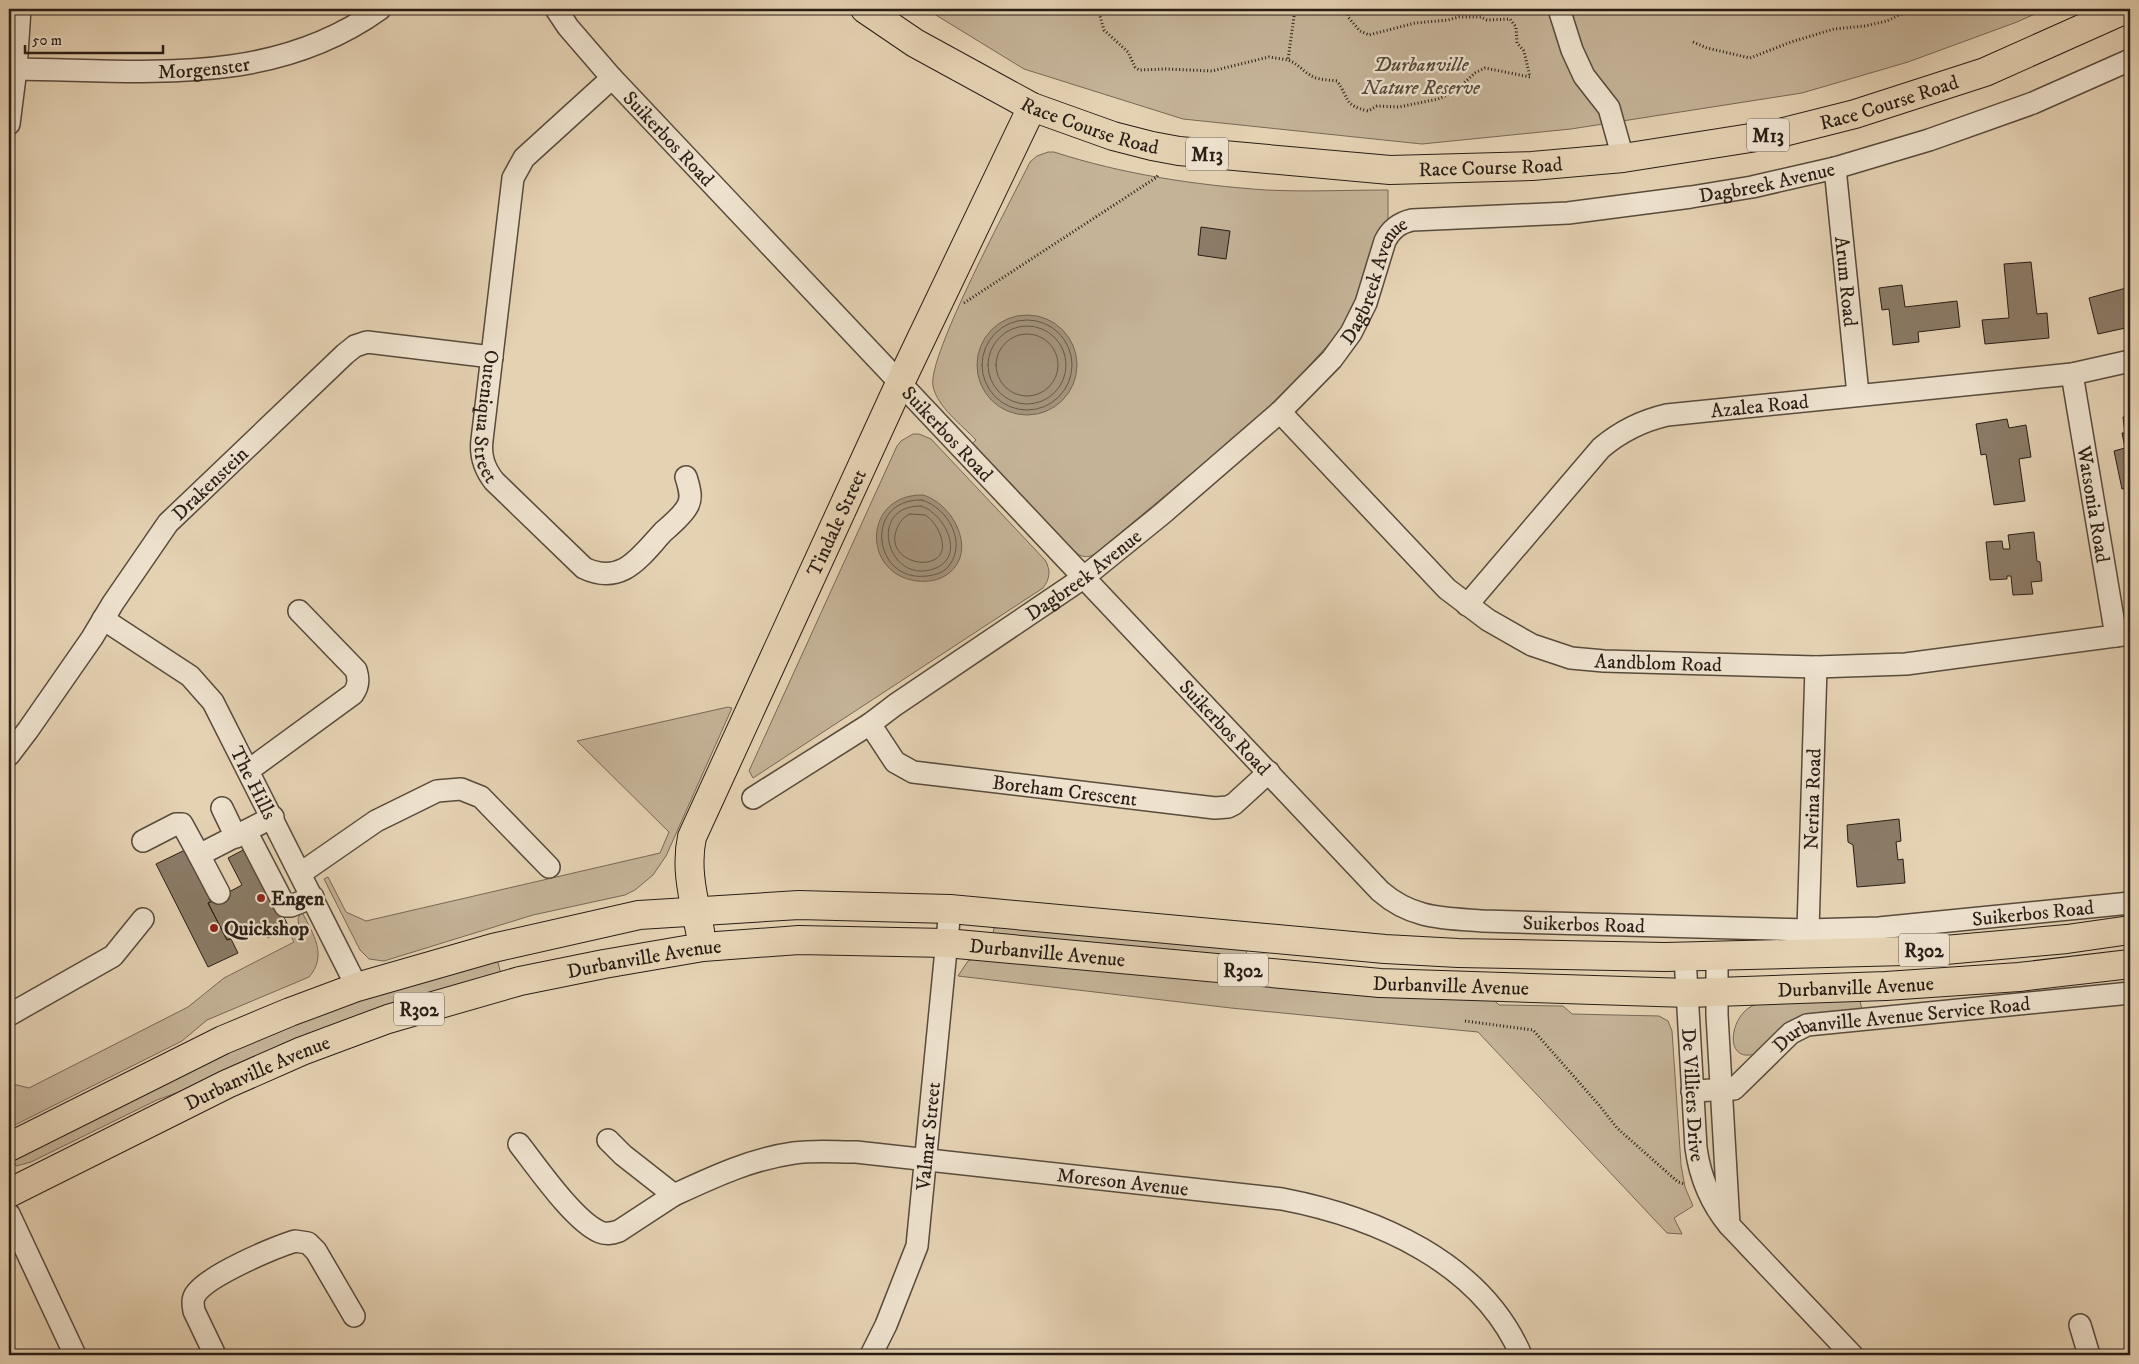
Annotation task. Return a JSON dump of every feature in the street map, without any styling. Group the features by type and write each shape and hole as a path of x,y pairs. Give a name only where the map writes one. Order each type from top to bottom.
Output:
{"main road":[{"name":"Race Course Road","path":"865,9 915,43 1032,107 1112,136 1180,151 1390,170 1532,166 1623,158 1776,134 1855,114 1985,72 2126,9"},
{"name":"Tindale Street","path":"703,947 689,861 692,837 900,383 1032,107"},
{"name":"Durbanville Avenue","path":"9,1147 215,1044 290,1012 357,987 450,959 639,915 799,906 950,909 1394,949 1468,953 1685,957 1945,950 2067,939 2130,930"},
{"name":"Durbanville Avenue","path":"9,1193 227,1084 302,1051 388,1019 459,997 529,979 703,947 799,940 946,943 1380,982 1688,993 1877,986 2000,978 2130,964"}],"street":[{"path":"9,124 16,69 20,9"},
{"name":"Morgenster","path":"16,69 173,71 228,68 273,58 308,47 354,25 380,9"},
{"name":"Suikerbos Road","path":"556,9 568,27 612,78 1083,578 1380,890 1400,906 1422,915 1483,921 1808,930 1879,928 2130,903"},
{"path":"1559,9 1572,50 1584,76 1608,108 1623,158"},
{"name":"Dagbreek Avenue","path":"753,798 870,724 1083,578 1162,514 1280,412 1332,359 1352,333 1366,303 1385,240 1388,234 1399,224 1412,220 1568,213 1630,206 1752,187 1835,168 1929,140 2033,103 2130,60"},
{"name":"Outeniqua Street","path":"612,78 524,158 516,171 511,186 481,450 485,467 494,481 584,568 601,574 611,574 628,568 687,508 690,493 686,478"},
{"name":"Arum Road","path":"1835,168 1858,394"},
{"name":"Drakenstein","path":"9,755 28,730 168,523 268,425 355,346 367,342 492,357"},
{"name":"Azalea Road","path":"1467,605 1606,443 1624,431 1652,418 1858,394 2072,374 2130,360"},
{"name":"Watsonia Road","path":"2072,374 2123,635"},
{"name":"Aandblom Road","path":"1280,412 1447,589 1509,634 1532,645 1571,658 1614,662 1816,667 1906,664 2123,635"},
{"path":"249,770 353,694 356,689 358,677 356,670 299,611"},
{"name":"The Hills","path":"103,619 200,685 218,710 357,987"},
{"name":"Nerina Road","path":"1808,930 1816,667"},
{"name":"Boreham Crescent","path":"870,724 895,762 913,772 1215,808 1234,804 1269,772"},
{"path":"301,873 376,821 426,796 449,788 469,790 481,797 550,867"},
{"path":"222,808 241,834 285,906 292,906 313,897"},
{"path":"199,855 273,817"},
{"path":"143,841 176,824 182,824 219,893"},
{"name":"Valmar Street","path":"871,1355 886,1325 917,1246 950,909"},
{"path":"9,1015 113,956 143,919"},
{"name":"De Villiers Drive","path":"1717,956 1717,993 1729,1225"},
{"name":"De Villiers Drive","path":"1685,957 1696,1148 1700,1170 1709,1196 1729,1225 1852,1355"},
{"name":"Durbanville Avenue Service Road","path":"1692,1091 1734,1089 1791,1033 1807,1025 2130,992"},
{"path":"608,1140 623,1155 674,1195"},
{"name":"Moreson Avenue","path":"519,1144 568,1206 601,1233 614,1233 674,1195 721,1173 760,1160 796,1152 856,1152 1282,1199 1345,1214 1396,1234 1436,1258 1489,1303 1508,1330 1521,1355"},
{"path":"9,1214 75,1355"},
{"path":"215,1355 194,1311 193,1305 196,1294 223,1273 295,1241 308,1243 316,1251 354,1316"},
{"path":"2080,1325 2089,1355"}],"path":[{"path":"1060,9 1062,11 1099,13 1143,13 1200,9"},
{"path":"1288,60 1295,9"},
{"path":"1099,13 1104,30 1128,52 1135,68 1139,70 1166,68 1212,71 1269,57 1288,60 1295,62 1315,78 1337,81 1345,92 1348,103 1353,108 1368,111 1377,106 1399,107 1438,99 1454,92 1475,73 1485,68 1530,77 1524,50 1517,43 1516,27 1510,19 1487,20 1481,17 1460,17 1416,23 1369,35 1360,31 1348,17 1348,9"},
{"path":"1693,42 1707,48 1750,58 1791,42 1834,29 1865,26 1887,21 1911,9"},
{"path":"960,303 965,303 1157,178 1158,174"},
{"path":"1465,1021 1534,1030 1600,1105 1616,1128 1678,1182 1688,1185"}],"green space":[{"name":"Durbanville Nature Reserve","path":"926,9 2046,9 2017,22 1908,62 1802,93 1571,129 1422,144 1183,119 1024,69"},
{"path":"1054,152 1106,167 1185,182 1281,191 1388,190 1388,222 1348,319 1334,338 1276,403 1095,554 1088,557 1078,554 1069,547 972,444 976,440 939,401 933,386 935,369 943,344 972,277 1030,162 1037,156"},
{"path":"913,434 919,434 931,439 1045,560 1049,571 1047,581 1043,588 753,778 749,771 897,446 901,441"},
{"path":"728,707 732,708 666,856 653,875 635,890 625,895 533,915 384,961 369,959 360,950 324,879 328,877 346,912 366,921 660,853 669,832 577,741"},
{"path":"302,912 314,936 318,953 315,969 309,977 207,1020 182,1041 9,1128 9,1083 29,1088 188,1007 224,978 294,942 290,934 299,929 298,918"},
{"path":"1009,927 1247,950 1245,959 993,934 994,928"},
{"path":"976,958 1494,1000 1499,1005 1563,1006 1572,1014 1659,1016 1668,1021 1672,1031 1681,1165 1685,1187 1693,1206 1674,1218 1682,1234 1667,1233 1478,1032 1231,1008 958,976 968,961"},
{"path":"497,959 501,974 157,1100 31,1162 16,1166 14,1161 20,1156 229,1051 344,1004"},
{"path":"1788,1001 1860,1001 1862,1010 1758,1053 1747,1055 1739,1053 1735,1047 1733,1038 1738,1020 1752,1006 1761,1003"}],"water":[{"path":"1027,315 1037,316 1055,323 1069,337 1076,355 1076,375 1069,393 1055,407 1037,414 1027,415 1017,414 999,407 985,393 978,375 977,365 978,355 985,337 999,323 1017,316"},
{"path":"923,495 945,509 954,520 962,545 960,557 954,568 943,577 934,580 917,581 899,575 886,564 878,550 876,535 880,520 889,507 903,498"}],"building":[{"path":"1201,227 1230,231 1226,259 1198,255"},
{"path":"2031,262 2037,314 2047,313 2049,338 1985,344 1982,320 2009,318 2004,264"},
{"path":"1902,285 1905,307 1957,301 1960,327 1918,332 1919,342 1893,345 1889,309 1882,310 1879,288"},
{"path":"2130,287 2130,327 2098,334 2089,298"},
{"path":"2130,416 2130,506 2126,488 2122,489 2114,451 2125,448 2122,433 2125,433 2123,417"},
{"path":"2007,419 2009,428 2026,425 2031,457 2019,459 2025,501 1994,505 1986,454 1981,455 1976,424"},
{"path":"2034,532 2037,561 2040,562 2042,581 2031,582 2033,594 2013,595 2011,576 2007,576 2007,579 1990,580 1986,542 2002,541 2003,549 2010,549 2008,535"},
{"path":"1899,819 1901,841 1896,842 1898,860 1903,859 1905,883 1857,887 1853,845 1848,842 1847,825"},
{"path":"247,848 289,927 268,938 261,923 227,940 208,903 242,885 228,858"},
{"path":"185,850 211,902 208,903 227,940 231,939 238,953 208,967 156,864"}],"place":[{"name":"Engen","path":"261,898"},
{"name":"Quickshop","path":"214,928"}]}
